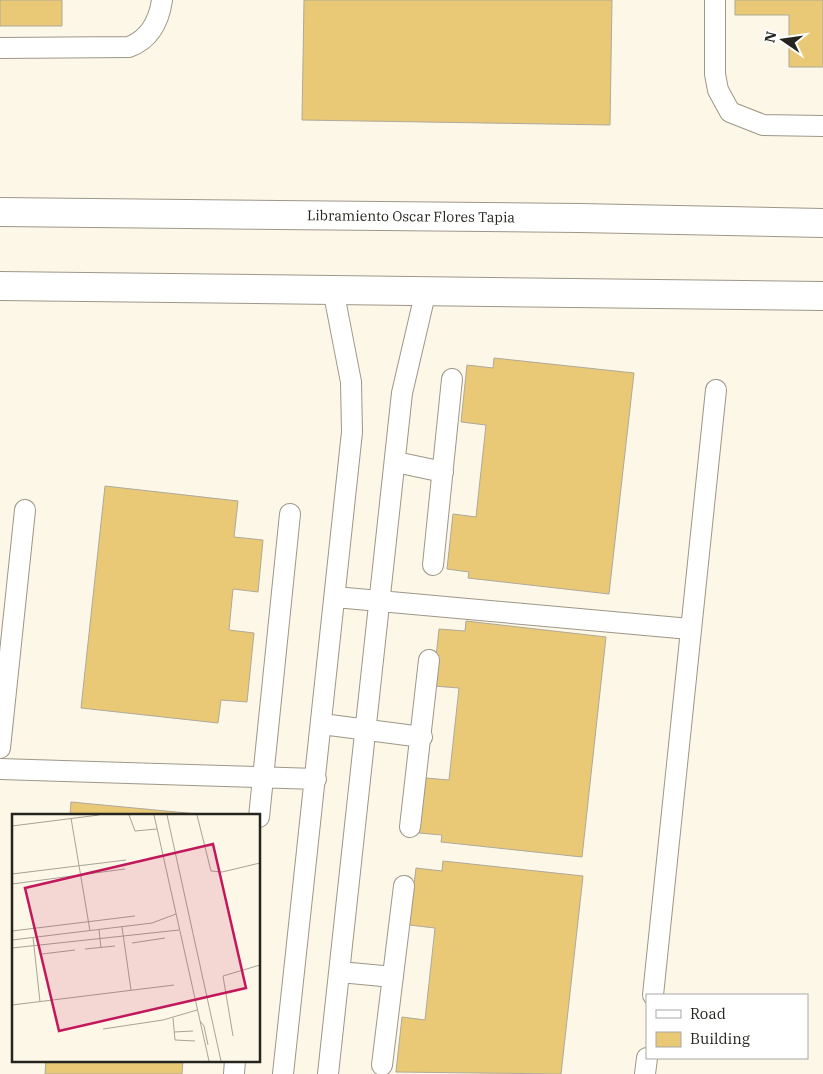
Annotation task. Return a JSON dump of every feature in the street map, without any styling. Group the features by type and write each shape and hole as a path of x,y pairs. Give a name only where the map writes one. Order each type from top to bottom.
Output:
{"highway":[{"name":"Libramiento Oscar Flores Tapia","path":"0,212 579,218 823,223"},
{"path":"0,286 823,296"}],"lane":[{"path":"0,48 129,47 142,42 152,28 160,13 162,0"},
{"path":"715,0 715,74 718,90 730,112 763,125 823,126"},
{"path":"283,1074 352,432 351,382 333,289"},
{"path":"328,1074 367,731 402,393 426,290"},
{"path":"433,565 452,379"},
{"path":"653,994 716,390"},
{"path":"396,462 443,472"},
{"path":"0,748 25,510"},
{"path":"259,814 290,514"},
{"path":"335,598 381,600 690,629"},
{"path":"410,827 430,660"},
{"path":"322,724 422,737"},
{"path":"0,769 316,780"},
{"path":"382,1065 404,886"},
{"path":"340,972 393,977"},
{"path":"645,1074 647,1059"}],"building":[{"path":"0,0 62,0 62,26 0,26"},
{"path":"304,0 612,0 610,125 302,120"},
{"path":"735,0 823,0 823,67 789,67 789,15 735,15"},
{"path":"494,358 634,373 609,594 468,578 469,572 447,569 453,514 476,517 486,425 461,422 467,365 493,368"},
{"path":"105,486 238,501 234,537 263,540 258,592 233,589 229,630 254,633 247,702 221,700 218,723 81,708"},
{"path":"466,621 606,637 582,857 441,842 442,835 419,833 426,778 449,780 459,688 433,686 439,629 465,631"},
{"path":"71,802 197,814 70,814"},
{"path":"443,861 583,876 561,1074 396,1072 402,1017 425,1020 435,928 409,925 416,868 442,871"},
{"path":"46,1062 183,1062 182,1074 45,1074"}]}
